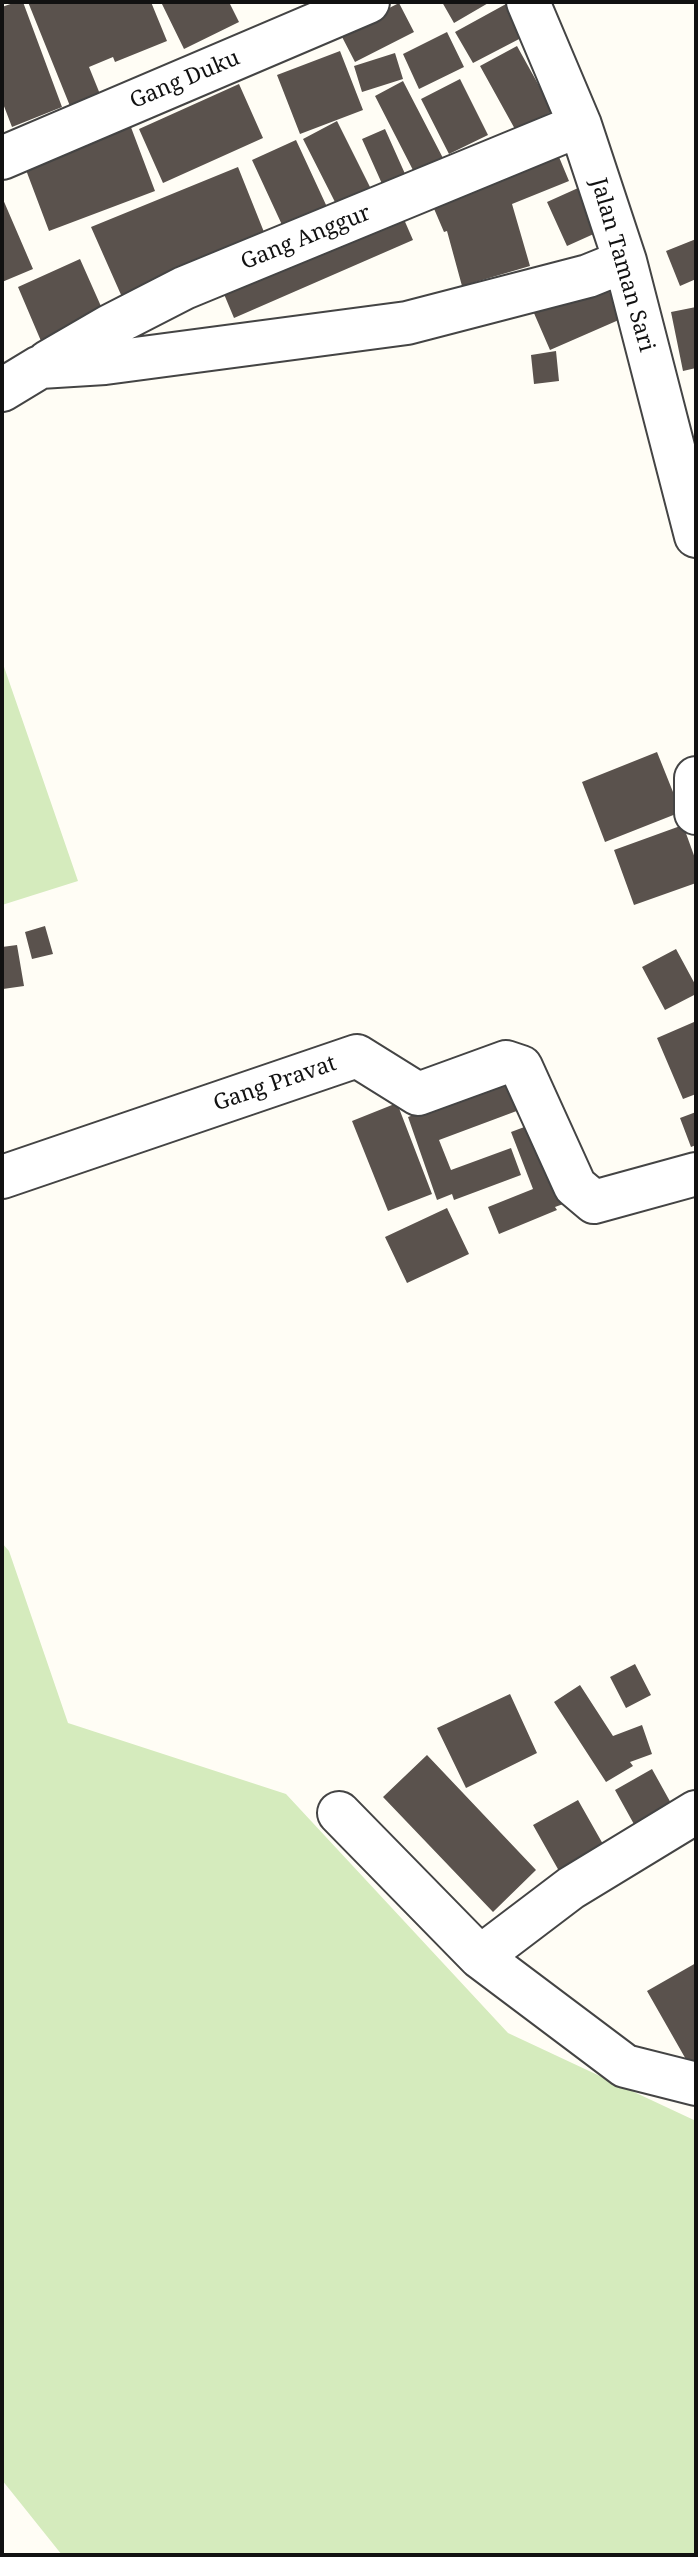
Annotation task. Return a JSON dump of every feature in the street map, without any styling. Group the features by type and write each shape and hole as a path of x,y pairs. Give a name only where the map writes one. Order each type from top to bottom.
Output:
{"street":[{"name":"Gang Duku","path":"2,158 368,2"},
{"name":"Jalan Taman Sari","path":"528,2 580,125 625,261 679,405 696,536"},
{"name":"Gang Anggur","path":"2,390 110,326 184,288 580,125"},
{"path":"40,367 105,363 407,323 588,276 625,261"},
{"path":"696,778 696,813"},
{"name":"Gang Pravat","path":"2,1177 357,1056 418,1094 506,1062 521,1067 575,1186 594,1202 696,1174"},
{"path":"480,1957 571,1888 696,1812"},
{"path":"339,1813 480,1957 625,2066 696,2084"}],"green space":[{"path":"2,661 78,881 2,905"},
{"path":"2,1543 9,1551 68,1723 286,1794 508,2033 696,2121 696,2555 62,2555 2,2480"}],"building":[{"path":"23,2 62,107 12,127 2,101 2,7"},
{"path":"28,2 151,2 167,41 115,62 113,57 89,67 102,99 72,111"},
{"path":"161,2 229,2 239,22 184,49"},
{"path":"442,2 490,2 454,23"},
{"path":"399,3 414,32 355,62 340,33"},
{"path":"506,4 523,37 473,63 455,32"},
{"path":"447,32 464,67 419,89 403,54"},
{"path":"517,46 553,111 516,131 480,66"},
{"path":"340,51 363,110 300,134 277,75"},
{"path":"395,53 403,79 362,92 354,66"},
{"path":"460,79 488,135 449,154 421,99"},
{"path":"403,81 444,160 415,174 375,96"},
{"path":"239,84 263,138 163,183 139,129"},
{"path":"337,121 370,187 336,204 303,139"},
{"path":"129,122 155,191 49,231 23,162"},
{"path":"385,129 406,176 383,186 362,139"},
{"path":"296,140 327,207 283,227 252,160"},
{"path":"554,145 569,181 512,204 530,266 462,286 447,231 444,232 429,197"},
{"path":"238,167 266,237 122,297 91,227"},
{"path":"587,184 607,228 567,246 547,202"},
{"path":"2,197 33,269 2,282"},
{"path":"399,208 413,240 234,318 221,287"},
{"path":"696,239 696,279 680,286 666,251"},
{"path":"80,259 104,313 41,341 18,287"},
{"path":"602,274 621,319 550,350 530,304"},
{"path":"696,307 696,368 683,371 671,312"},
{"path":"556,351 559,381 534,384 531,355"},
{"path":"657,752 681,812 605,842 582,782"},
{"path":"683,825 696,861 696,883 634,905 614,850"},
{"path":"45,926 53,954 32,959 25,932"},
{"path":"17,945 24,986 3,989 2,947"},
{"path":"676,949 696,986 696,994 665,1010 642,967"},
{"path":"694,1022 696,1094 683,1099 657,1038"},
{"path":"511,1079 522,1109 439,1140 451,1170 511,1148 521,1175 454,1200 452,1194 437,1200 408,1117"},
{"path":"397,1103 432,1194 388,1211 352,1121"},
{"path":"696,1112 696,1145 691,1147 680,1118"},
{"path":"535,1123 566,1203 555,1207 557,1210 499,1234 488,1207 533,1189 511,1132"},
{"path":"447,1208 469,1254 407,1283 385,1237"},
{"path":"635,1664 651,1695 626,1708 610,1677"},
{"path":"580,1685 613,1736 642,1725 652,1754 630,1762 633,1766 606,1782 554,1702"},
{"path":"510,1694 537,1753 466,1788 437,1728"},
{"path":"427,1755 536,1870 493,1912 383,1797"},
{"path":"652,1769 677,1814 640,1835 615,1790"},
{"path":"578,1800 608,1853 563,1878 533,1825"},
{"path":"696,1963 696,2077 647,1991"}]}
